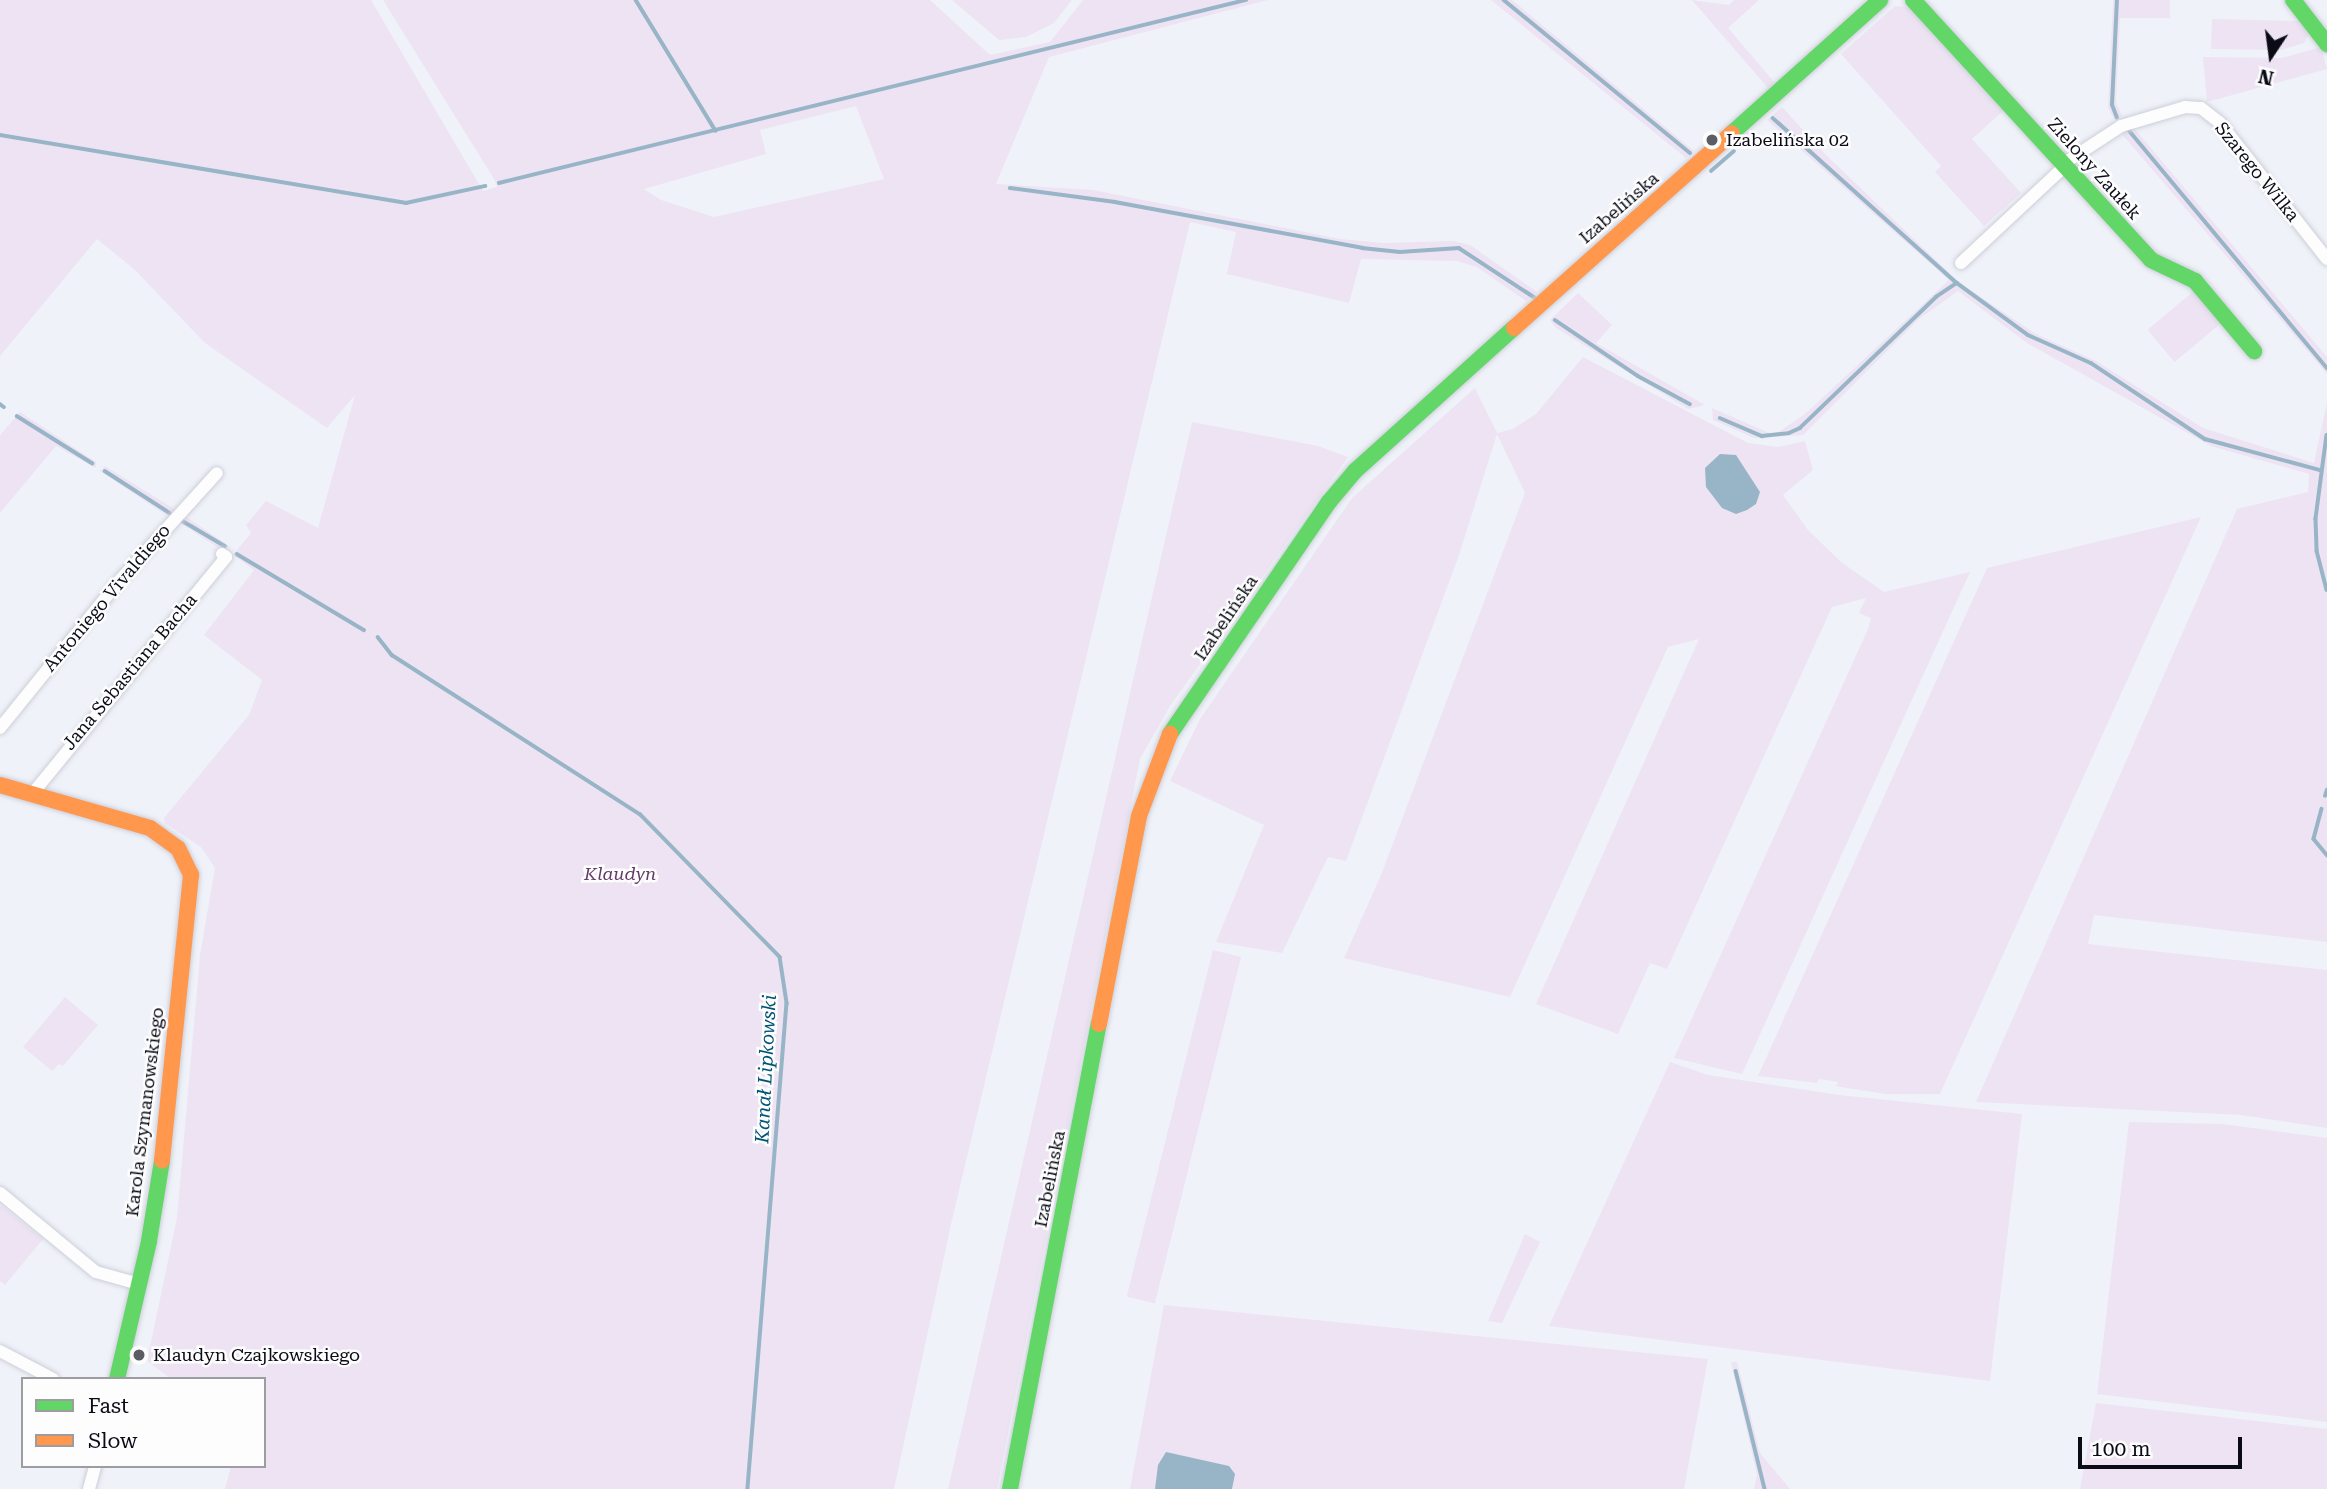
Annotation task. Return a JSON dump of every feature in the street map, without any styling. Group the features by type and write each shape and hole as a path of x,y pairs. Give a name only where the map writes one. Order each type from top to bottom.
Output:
{"street":[{"name":"Izabelińska","path":"1010,1489 1139,816 1163,744 1328,503 1355,471 1880,0"},
{"name":"Zielony Zaułek","path":"1913,0 2151,260 2195,281 2254,351"},
{"path":"2293,0 2327,44"},
{"name":"Szarego Wilka","path":"2064,165 2121,126 2185,107 2201,108 2220,123 2327,260"},
{"path":"1961,263 2064,165"},
{"name":"Antoniego Vivaldiego","path":"0,728 136,561 217,473"},
{"name":"Jana Sebastiana Bacha","path":"33,793 226,557 222,554"},
{"name":"Karola Szymanowskiego","path":"0,785 160,833 184,857 191,890 163,1152 139,1284 117,1377"},
{"path":"0,1193 101,1275 139,1284"},
{"path":"0,1351 49,1377"},
{"path":"89,1489 94,1468"}],"green space":[{"name":"Klaudyn","path":"0,0 371,0 483,191 497,187 494,179 383,0 930,0 990,55 1050,42 1083,0 1268,0 1049,57 996,184 1093,190 1340,239 1384,243 1453,241 1470,245 1537,292 1526,301 1477,267 1457,261 1361,259 1349,303 1227,274 1236,232 1190,222 952,1220 894,1489 225,1489 230,1468 266,1468 266,1377 168,1377 147,1361 177,1218 200,955 215,868 201,847 165,823 164,818 249,715 262,680 204,635 254,570 233,555 251,533 246,525 266,501 318,528 355,395 327,428 205,343 134,269 97,239 0,356","holes":["856,106 884,179 714,217 661,200 644,189 766,154 760,130"]},
{"path":"952,0 1072,0 1054,23 1026,37 999,40"},
{"path":"1491,0 1512,0 1694,151 1686,158"},
{"path":"1692,0 1729,5 1734,0 1759,0 1728,28 1775,83 1768,88"},
{"path":"2113,0 2170,0 2170,18 2120,18 2116,102 2122,116 2114,119 2108,108"},
{"path":"1895,6 1908,7 2003,111 1972,139 2021,193 1984,226 1935,172 1941,166 1841,54"},
{"path":"2212,19 2303,21 2311,30 2304,43 2281,50 2211,49"},
{"path":"2321,47 2327,69 2207,102 2203,57 2282,58"},
{"path":"1782,107 1827,156 1960,283 2036,334 2096,361 2203,428 2314,463 2327,402 2327,942 2094,915 2088,944 2327,970 2327,1128 2241,1115 1976,1102 2237,509 2308,492 2309,474 2211,446 2027,343 1958,291 1919,319 1803,435 1754,438 1713,420 1712,408 1774,435 1805,414 1949,280 1767,120"},
{"path":"2134,128 2327,357 2327,374 2121,133"},
{"path":"2195,290 2222,322 2175,362 2148,330"},
{"path":"1578,293 1612,325 1596,343 1705,405 1688,409 1556,328 1550,320"},
{"path":"1583,357 1748,443 1778,447 1805,441 1813,470 1783,495 1808,530 1841,562 1884,592 1970,572 1742,1074 1674,1058 1868,629 1871,618 1859,613 1866,598 1832,607 1667,969 1650,963 1618,1034 1536,1004 1699,639 1668,647 1510,997 1344,958 1381,875 1525,493 1497,434 1459,555 1346,861 1328,857 1282,953 1216,942 1264,825 1170,781 1200,719 1352,498 1475,388 1497,433 1513,429 1536,414"},
{"path":"20,412 96,462 96,468 56,446 0,513 0,435"},
{"path":"1192,422 1318,446 1348,457 1170,706 1140,759 997,1489 948,1489"},
{"path":"105,466 176,510 169,517 100,471"},
{"path":"182,514 229,546 225,552 177,521"},
{"path":"2201,517 1940,1094 1885,1094 1835,1086 1839,1082 1819,1079 1817,1083 1758,1076 1987,568"},
{"path":"1213,950 1241,957 1155,1303 1127,1296"},
{"path":"65,997 98,1025 63,1066 59,1064 52,1071 23,1047"},
{"path":"1670,1062 1708,1075 1839,1095 2022,1114 1990,1381 1549,1326"},
{"path":"2129,1122 2223,1124 2327,1138 2327,1422 2097,1394"},
{"path":"0,1205 43,1239 5,1285 0,1281"},
{"path":"1525,1234 1540,1242 1502,1323 1488,1321"},
{"path":"1164,1305 1708,1359 1684,1489 1130,1489"},
{"path":"1731,1362 1737,1362 1760,1453 1790,1489 1754,1489 1757,1475"},
{"path":"2096,1403 2327,1429 2327,1489 2080,1489"}],"water":[{"path":"1720,454 1736,455 1760,492 1756,504 1747,510 1736,514 1722,508 1706,487 1705,468"},
{"path":"1166,1452 1229,1466 1235,1474 1232,1489 1155,1489 1158,1465"}],"waterway":[{"path":"636,0 716,131"},
{"path":"499,183 1246,0"},
{"path":"1504,0 1690,153"},
{"path":"2117,0 2112,105 2117,118"},
{"path":"1773,118 1957,283 2028,335 2091,363 2205,439 2320,470"},
{"path":"2128,129 2327,368"},
{"path":"0,135 406,203 485,186"},
{"path":"1711,171 1734,151"},
{"path":"1010,188 1115,202 1362,248 1400,252 1459,248 1534,297"},
{"path":"1720,418 1762,436 1789,433 1800,428 1936,297 1957,283"},
{"path":"1555,320 1638,376 1690,404"},
{"name":"Kanał Lipkowski","path":"0,404 4,407"},
{"name":"Kanał Lipkowski","path":"17,416 92,463"},
{"path":"2327,435 2316,519 2317,551 2327,590"},
{"name":"Kanał Lipkowski","path":"105,471 170,513"},
{"name":"Kanał Lipkowski","path":"181,520 225,546"},
{"name":"Kanał Lipkowski","path":"237,554 364,630"},
{"name":"Kanał Lipkowski","path":"378,637 392,655 640,814 780,957 787,1003 748,1489"},
{"path":"2325,796 2327,790"},
{"path":"2322,809 2314,839 2327,855"},
{"path":"1736,1371 1765,1489"}],"traffic: fast":[{"path":"1732,133 1880,0"},
{"path":"1913,0 2151,260 2195,281 2254,351"},
{"path":"2293,0 2327,44"},
{"path":"1170,734 1328,503 1355,471 1514,328"},
{"path":"1010,1489 1099,1024"},
{"path":"117,1377 149,1241 162,1161"}],"traffic: slow":[{"path":"1514,328 1732,133"},
{"path":"1099,1024 1139,816 1170,734"},
{"path":"0,785 150,828 178,848 191,875 162,1161"}],"place":[{"name":"Izabelińska 02","path":"1712,140"},
{"name":"Klaudyn Czajkowskiego","path":"139,1355"}]}
